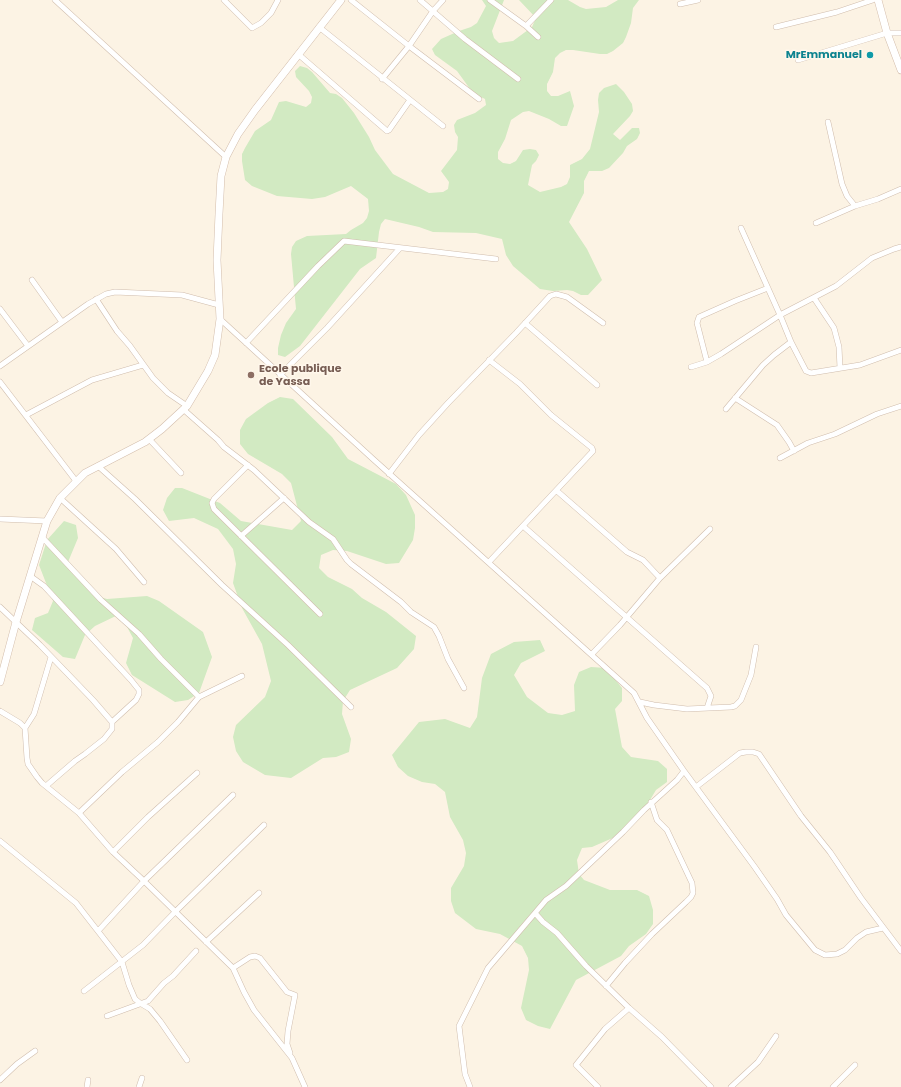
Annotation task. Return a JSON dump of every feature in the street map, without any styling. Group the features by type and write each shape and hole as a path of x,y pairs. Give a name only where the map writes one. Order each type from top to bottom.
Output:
{"main road":[{"path":"0,682 2,666 47,521 60,498 86,473 149,439 162,429 185,408 208,371 214,355 220,319 217,260 221,176 226,157 238,134 341,0"},
{"path":"878,0 901,70"}],"street":[{"path":"55,0 226,157"},
{"path":"224,0 252,28 261,23 271,13 278,0"},
{"path":"351,0 479,99"},
{"path":"420,0 465,40 518,79"},
{"path":"382,79 409,46 433,11 443,0"},
{"path":"490,0 526,26 538,37"},
{"path":"526,26 551,0"},
{"path":"680,4 698,0"},
{"path":"776,27 837,12 873,0"},
{"path":"319,27 382,79 443,126"},
{"path":"798,60 888,33 901,33"},
{"path":"298,54 387,131 410,100"},
{"path":"828,122 842,184 847,196 855,206"},
{"path":"816,223 855,206 878,199 901,188"},
{"path":"741,228 791,342 804,369 809,373 860,365 901,350"},
{"path":"246,344 342,241 496,259"},
{"path":"691,367 706,362 721,354 780,315 836,286 872,258 901,247"},
{"path":"280,375 327,328 400,248"},
{"path":"32,280 62,322"},
{"path":"706,362 697,323 699,317 768,288"},
{"path":"0,366 62,322 106,294 114,292 188,295 219,305"},
{"path":"389,474 419,435 546,299 556,294 567,297 603,323"},
{"path":"814,298 834,328 839,346 840,368"},
{"path":"96,299 117,331 159,384 224,447 248,465 309,522 333,539 351,564 401,602 411,612 434,627 448,659 464,688"},
{"path":"0,309 28,346"},
{"path":"220,319 389,474 634,693 647,718 684,771 754,866 777,899 786,915 815,950 825,955 838,954 866,932 884,928"},
{"path":"525,323 597,385"},
{"path":"726,409 764,365 791,342"},
{"path":"488,562 557,491 592,453 593,450 551,415 514,379 489,360"},
{"path":"26,414 92,380 143,365"},
{"path":"0,382 76,481"},
{"path":"735,398 777,425 790,442 794,451"},
{"path":"780,458 813,441 835,434 872,416 901,406"},
{"path":"149,439 181,473"},
{"path":"248,465 214,499 212,503 214,509 320,614"},
{"path":"98,466 140,504 222,585 288,645 351,707"},
{"path":"557,491 627,552 642,560 660,578"},
{"path":"60,498 116,549 144,582"},
{"path":"241,536 284,498"},
{"path":"0,519 47,521"},
{"path":"523,526 707,688 711,696 707,708"},
{"path":"592,654 660,578 710,529"},
{"path":"42,537 102,600 139,634 161,659 199,697"},
{"path":"30,576 44,586 131,680 138,690 139,694 136,700 112,722"},
{"path":"0,607 93,700 112,722 112,729 104,739 46,786"},
{"path":"640,702 686,709 731,707 739,704 751,674 756,647"},
{"path":"51,657 34,714 25,728 26,758 28,764 36,777 79,813 112,852 144,881 233,968 254,1010 292,1058"},
{"path":"79,813 122,772 158,742 178,722 199,697 242,676"},
{"path":"0,711 20,723 25,728"},
{"path":"696,787 740,753 753,752 758,754 801,816 830,852 901,951"},
{"path":"470,1087 465,1074 459,1026 488,968 546,900 566,886 684,771"},
{"path":"112,852 197,773"},
{"path":"98,931 144,881 233,795"},
{"path":"606,986 652,934 691,897 693,893 692,883 667,830 657,820 651,802"},
{"path":"84,991 151,938 175,912 264,825"},
{"path":"0,841 76,903 122,962 129,985 135,998 150,1009 187,1060"},
{"path":"206,942 259,893"},
{"path":"534,913 557,933 586,966 629,1008 662,1037 711,1087"},
{"path":"107,1016 148,1001 196,951"},
{"path":"233,968 250,957 255,956 260,958 287,992 295,996 287,1044 305,1087"},
{"path":"598,1087 576,1065 605,1029 629,1008"},
{"path":"731,1087 758,1062 776,1036"},
{"path":"0,1079 35,1051"},
{"path":"833,1087 855,1065"},
{"path":"139,1087 142,1078"},
{"path":"87,1087 88,1080"}],"green space":[{"path":"482,0 504,0 492,31 494,38 499,43 513,41 532,27 536,18 519,0 568,0 586,9 606,7 618,0 639,0 633,8 631,23 623,43 613,51 607,54 600,54 566,50 555,58 553,72 547,84 547,91 551,96 558,96 570,91 574,106 567,126 561,126 549,119 529,111 523,112 511,120 505,139 498,152 498,159 503,163 510,164 516,161 523,150 536,150 539,155 532,165 528,185 540,192 561,187 567,184 570,177 570,165 582,159 590,149 599,112 599,93 604,88 616,84 624,92 632,104 633,111 613,134 620,140 632,128 639,128 640,133 637,139 627,146 623,153 609,168 602,171 589,171 584,181 584,193 569,222 587,249 602,280 588,295 581,295 567,290 553,291 540,289 513,266 506,255 502,239 476,233 433,232 385,219 381,224 379,232 376,258 360,269 300,346 285,357 278,355 281,335 286,323 296,309 291,254 292,247 296,241 307,236 346,234 363,223 367,218 369,211 368,199 351,186 325,197 312,199 277,196 252,186 245,180 242,154 245,148 255,131 271,120 279,102 286,101 306,107 311,103 312,97 309,91 296,77 295,71 300,66 307,68 312,72 330,93 336,94 342,98 354,113 375,150 393,174 429,193 443,192 448,189 449,182 441,171 457,150 458,137 455,132 454,125 457,120 475,113 486,105 485,99 473,93 457,71 435,55 432,49 441,39 471,27 477,23 486,6"},
{"path":"280,397 293,399 332,437 348,459 396,484 406,495 415,515 413,540 399,563 386,564 347,551 333,550 321,555 319,568 328,577 352,589 362,598 386,612 416,636 414,649 397,668 350,690 343,701 342,714 351,739 349,752 336,757 323,758 291,778 265,775 243,762 236,751 233,737 236,725 265,697 271,681 262,644 242,608 233,583 236,564 233,549 218,529 194,518 169,521 163,510 167,498 175,488 182,488 220,503 241,521 292,530 301,521 291,483 282,474 248,454 240,444 240,430 246,419 268,403"},
{"path":"64,521 76,525 78,538 68,562 93,595 107,599 147,596 159,601 203,632 212,657 199,693 188,700 175,702 132,675 126,663 133,638 120,614 95,626 85,635 75,659 63,657 32,630 35,618 48,613 53,601 39,565 47,540"},
{"path":"540,640 545,651 521,663 514,675 527,697 548,713 562,715 575,711 574,685 579,672 591,667 606,668 622,688 622,701 615,709 622,747 631,757 658,761 667,769 667,782 656,790 644,810 615,837 592,847 582,848 577,860 579,874 584,880 610,890 637,890 649,896 653,910 653,924 646,934 629,946 621,956 576,980 550,1029 538,1026 526,1020 521,1008 529,970 528,958 522,946 500,934 476,929 455,913 451,901 451,888 464,866 466,853 463,840 450,817 445,792 435,784 422,782 408,776 398,767 392,755 419,722 445,719 470,728 477,717 482,678 491,654 514,642"}],"place":[{"name":"MrEmmanuel","path":"870,55"},
{"name":"Ecole publique de Yassa","path":"251,375"}]}
